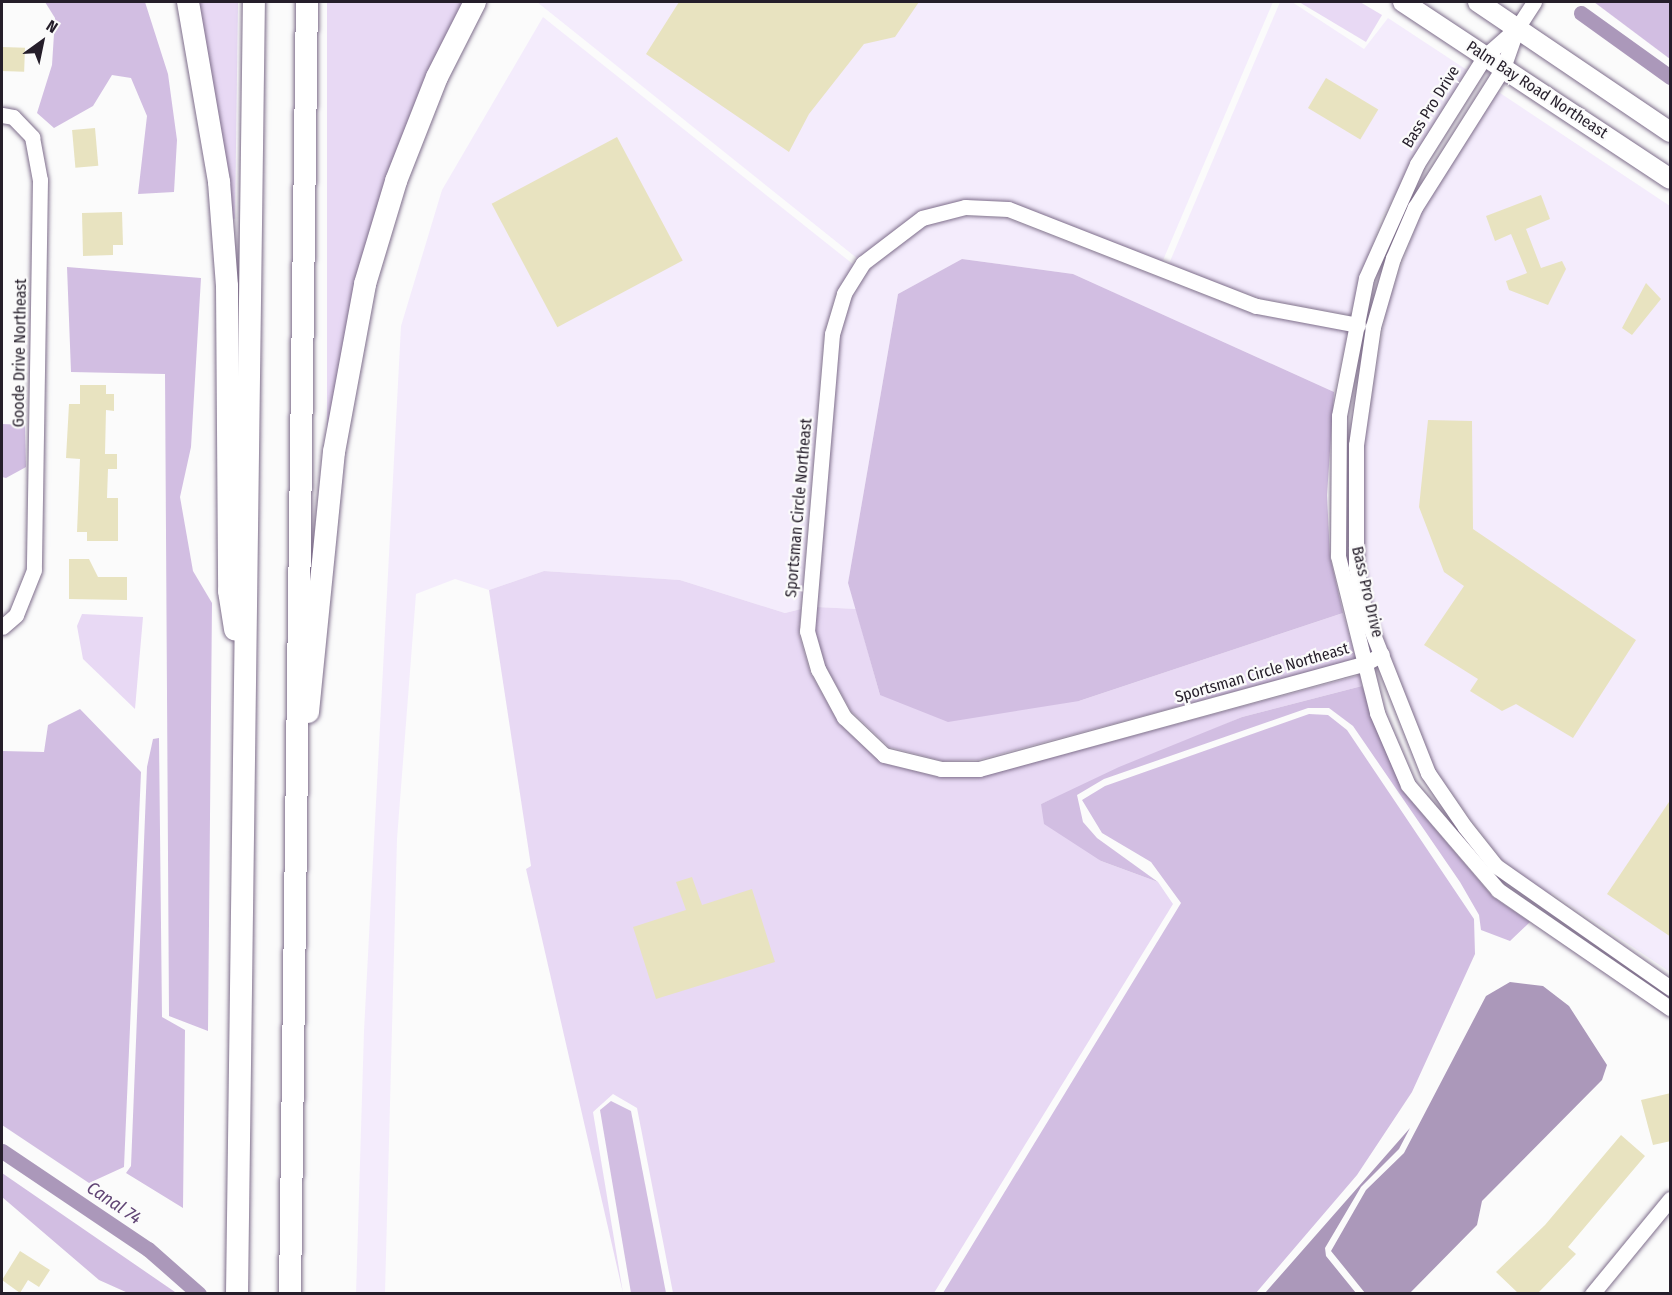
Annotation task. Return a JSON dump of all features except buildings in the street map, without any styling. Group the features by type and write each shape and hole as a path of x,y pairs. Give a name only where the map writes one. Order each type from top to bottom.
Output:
{"highway":[{"path":"188,2 219,182 227,286 229,591 245,691"},
{"path":"237,1293 254,2"},
{"path":"290,1293 307,2"},
{"path":"297,770 313,682 334,452 365,284 400,171 475,2"}],"main road":[{"name":"Palm Bay Road Northeast","path":"1403,2 1671,179"},
{"path":"1478,2 1671,132"}],"street":[{"path":"1517,28 1534,2"},
{"name":"Bass Pro Drive","path":"1517,28 1485,56 1417,164 1388,222 1366,278 1358,325 1344,375 1335,494 1338,556 1377,713 1408,785 1441,829 1498,890 1671,1008"},
{"name":"Bass Pro Drive","path":"1517,28 1503,68 1416,207 1373,327 1356,445 1356,567 1365,614 1428,773 1496,866 1671,988"},
{"name":"Goode Drive Northeast","path":"2,115 14,117 32,137 40,180 34,570 16,615 2,627"},
{"name":"Sportsman Circle Northeast","path":"1358,325 1256,306 1008,209 965,207 922,218 863,263 844,294 832,334 807,631 818,669 844,717 884,755 941,770 978,769 1366,663 1382,654"},
{"path":"1592,1293 1671,1199"}],"shaded area":[{"path":"45,2 145,2 168,74 177,140 174,192 138,194 147,116 131,78 112,75 93,106 54,128 37,113 52,65 55,18"},
{"path":"197,2 238,2 235,219 229,218"},
{"path":"327,2 469,2 439,60 327,443"},
{"path":"537,2 1273,2 1158,272 1008,209 922,218 863,263"},
{"path":"1280,2 1292,2 1364,49 1388,18 1467,70 1381,219 1350,315 1259,298 1168,266"},
{"path":"1299,2 1360,2 1382,15 1366,42"},
{"path":"1594,2 1670,2 1670,59"},
{"path":"543,17 854,265 836,293 824,334 801,609 785,613 680,580 544,571 489,590 455,579 416,594 397,839 385,1293 356,1294 364,1031 401,326 442,190"},
{"path":"1497,91 1670,206 1670,972 1552,893 1549,897 1502,860 1435,769 1373,611 1364,565 1364,445 1387,305 1422,210"},
{"path":"964,216 1006,218 1253,314 1348,331 1334,392 1073,274 962,259 898,294 848,583 856,609 817,607 839,335 851,298 869,268 895,244 924,226"},
{"path":"962,259 1073,274 1334,392 1327,495 1330,557 1343,613 1079,701 948,722 880,695 848,583 898,294"},
{"path":"67,267 201,278 191,447 180,497 193,571 212,603 208,1031 169,1016 165,374 71,372"},
{"path":"2,424 25,425 26,467 6,478 2,477"},
{"path":"544,571 680,580 785,613 801,609 799,634 810,672 839,724 882,763 938,777 980,777 1360,675 1362,686 1242,717 1041,804 1101,861 1158,882 1173,904 934,1293 673,1293 637,1108 613,1094 593,1112 623,1293 526,869 531,866 489,590"},
{"path":"817,607 856,609 880,695 1079,701 1343,613 1356,659 978,760 943,761 889,747 851,711 825,665 815,630"},
{"path":"82,614 143,617 135,709 83,659 77,626"},
{"path":"1362,686 1402,790 1493,897 1530,922 1510,941 1481,930 1479,915 1460,882 1353,726 1329,708 1308,708 1104,779 1077,795 1083,822 1097,838 1158,882 1101,861 1044,824 1041,804 1119,767 1242,717"},
{"path":"80,709 141,772 124,1167 89,1183 2,1125 2,751 44,752 48,725"},
{"path":"1309,714 1328,715 1347,730 1474,919 1475,954 1412,1092 1357,1175 1256,1293 943,1293 1181,903 1151,862 1102,833 1082,800 1105,786"},
{"path":"159,738 162,1017 185,1030 183,1208 126,1173 131,1166 147,767 153,739"},
{"path":"1510,982 1543,986 1569,1006 1607,1065 1602,1080 1482,1201 1477,1225 1410,1293 1365,1293 1331,1251 1366,1190 1404,1153 1486,996"},
{"path":"611,1101 631,1111 666,1293 631,1293 600,1110"},
{"path":"1410,1128 1399,1149 1361,1187 1325,1248 1326,1256 1356,1293 1265,1293"},
{"path":"2,1173 177,1293 128,1293 99,1280 2,1197"}],"waterway":[{"path":"1581,13 1670,77"},
{"name":"Canal 74","path":"2,1151 148,1249 199,1294"}]}
